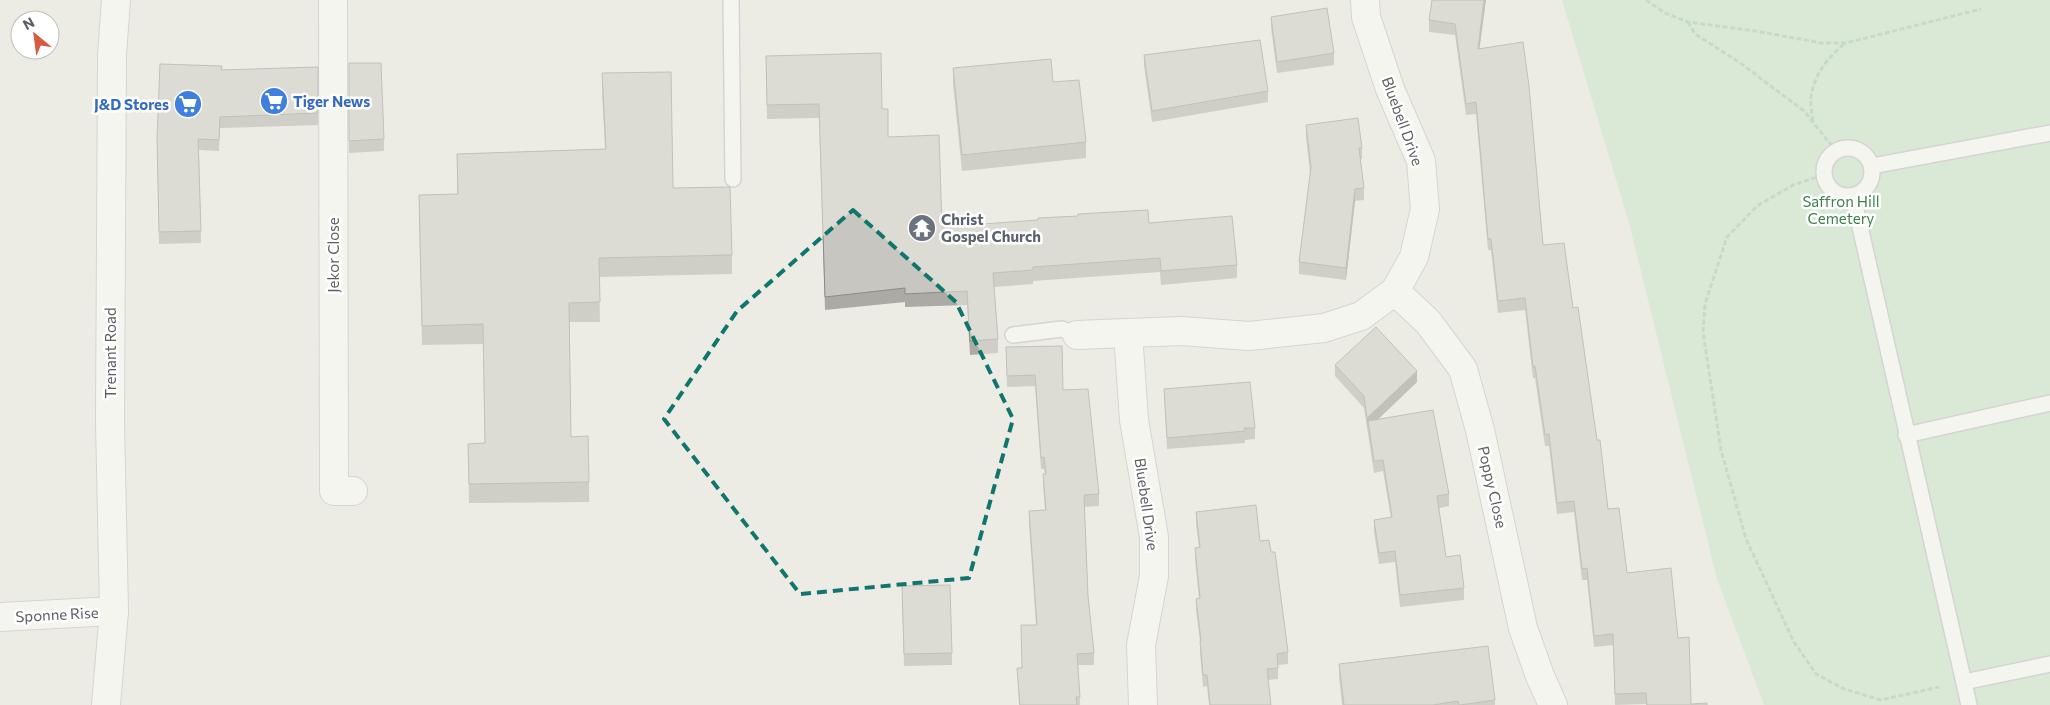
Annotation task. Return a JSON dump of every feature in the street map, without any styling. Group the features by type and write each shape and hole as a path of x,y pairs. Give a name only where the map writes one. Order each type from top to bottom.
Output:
{"street":[{"name":"Trenant Road","path":"106,705 114,611 110,422 112,56 116,0"},
{"name":"Jekor Close","path":"333,0 334,491 353,491"},
{"name":"Bluebell Drive","path":"1078,335 1181,331 1249,336 1324,328 1361,316 1394,291 1414,257 1425,209 1421,161 1390,89 1366,17 1365,0"},
{"name":"Poppy Close","path":"1394,291 1428,322 1463,369 1482,439 1523,628 1540,676 1553,705"},
{"name":"Bluebell Drive","path":"1128,333 1134,420 1154,537 1154,576 1141,645 1143,705"},
{"name":"Sponne Rise","path":"0,617 114,611"}],"lane":[{"path":"731,0 733,179"},
{"path":"1872,166 2050,133"},
{"path":"1848,148 1856,149 1869,158 1872,166 1871,182 1861,194 1853,196 1837,195 1826,183 1823,175 1824,167 1827,159 1836,151 1848,148"},
{"path":"1853,196 1969,705"},
{"path":"1013,335 1062,329 1078,335"},
{"path":"1906,435 2050,403"},
{"path":"1964,682 2050,664"}],"path":[{"path":"1646,0 1665,13 1688,22 1822,43 1846,43 1981,10"},
{"path":"1688,22 1695,34 1739,62 1804,111 1836,151"},
{"path":"1813,122 1810,98 1818,73 1830,56 1846,43"},
{"path":"1823,175 1793,185 1757,206 1727,237 1705,304 1703,332 1710,386 1721,450 1736,504 1746,539 1773,599 1794,642 1816,674 1844,689 1881,700 1964,682"}],"highlighted area":[{"path":"853,210 956,302 1013,419 969,578 800,594 664,419 737,311"}],"green space":[{"name":"Saffron Hill Cemetery","path":"1562,0 2050,0 2050,705 1764,705 1717,579 1629,223"}],"building":[{"path":"1432,0 1484,0 1478,49 1523,42 1529,86 1543,245 1564,243 1573,308 1578,307 1597,440 1600,440 1608,509 1619,508 1627,573 1671,568 1678,638 1689,637 1691,704 1707,703 1707,705 1647,705 1646,693 1615,694 1613,634 1594,636 1587,568 1582,569 1574,501 1557,503 1549,434 1545,435 1535,366 1533,367 1525,298 1498,301 1491,239 1488,239 1476,102 1466,104 1455,24 1429,20"},
{"path":"1327,8 1334,53 1277,62 1271,17"},
{"path":"1260,40 1268,91 1152,111 1144,55"},
{"path":"881,53 882,109 888,109 888,137 939,135 942,227 1038,220 1038,218 1078,216 1078,214 1148,210 1149,223 1232,216 1237,265 1161,271 1160,258 1033,267 1033,270 993,273 998,339 970,341 967,291 905,294 905,288 825,297 819,104 767,105 766,56"},
{"path":"1051,59 1053,82 1079,80 1086,142 962,155 953,68"},
{"path":"349,63 381,63 384,139 349,141"},
{"path":"160,64 222,66 221,70 318,67 318,113 220,117 219,140 198,139 201,231 159,232 157,138"},
{"path":"671,72 673,188 730,187 732,255 599,258 600,302 569,303 571,437 588,436 589,482 469,484 468,444 485,443 483,324 422,326 419,195 458,194 457,154 606,149 602,73"},
{"path":"1358,118 1362,148 1359,148 1364,188 1355,189 1346,268 1299,262 1311,167 1306,125"},
{"path":"1376,327 1417,371 1367,418 1364,396 1335,365"},
{"path":"1062,346 1063,390 1088,389 1099,494 1084,495 1088,596 1094,653 1077,654 1080,697 1076,697 1077,705 1020,705 1017,668 1022,668 1021,625 1037,625 1029,511 1046,510 1043,474 1046,474 1044,457 1041,458 1035,375 1007,376 1006,347"},
{"path":"1250,382 1255,428 1244,428 1245,431 1167,438 1164,389"},
{"path":"1433,410 1449,494 1437,496 1446,557 1460,555 1464,588 1400,595 1395,551 1379,553 1374,520 1392,517 1383,460 1374,461 1368,421"},
{"path":"1256,505 1260,541 1269,540 1271,552 1275,552 1288,652 1277,654 1278,668 1267,669 1271,705 1210,705 1207,675 1203,675 1196,599 1200,598 1195,548 1200,547 1196,512"},
{"path":"950,585 952,653 904,654 902,586"},
{"path":"1488,646 1495,700 1460,705 1458,701 1433,705 1344,705 1339,664"}],"place":[{"name":"Tiger News","path":"274,101"},
{"name":"J&D Stores","path":"188,104"},
{"name":"Christ Gospel Church","path":"922,228"}]}
